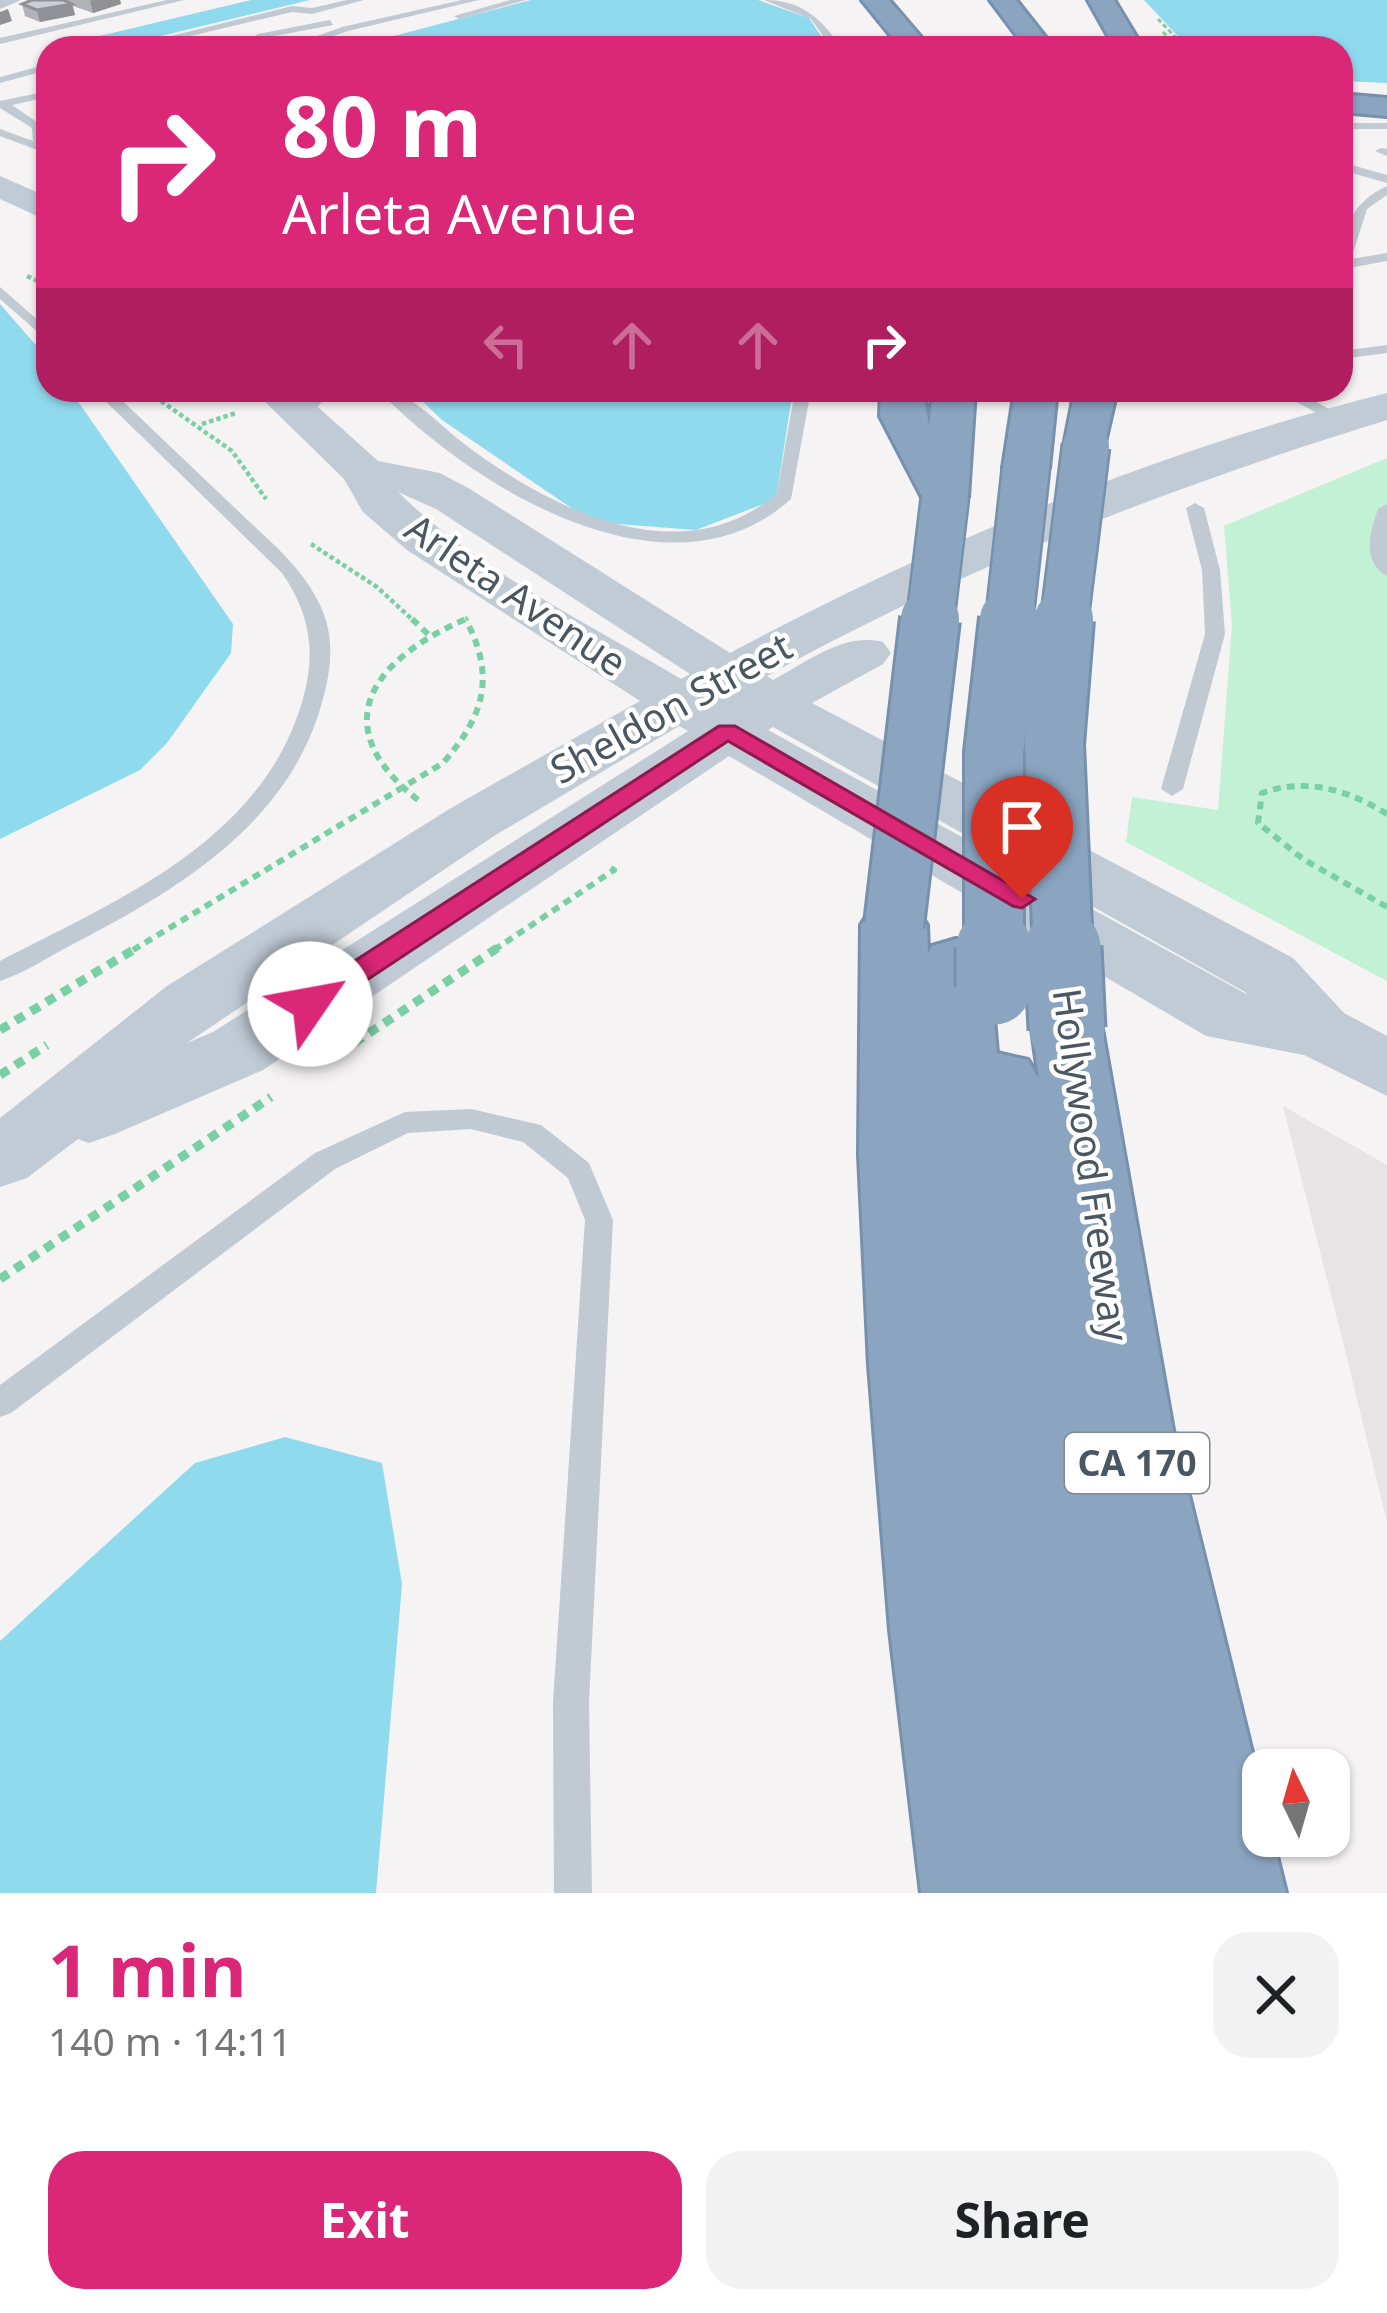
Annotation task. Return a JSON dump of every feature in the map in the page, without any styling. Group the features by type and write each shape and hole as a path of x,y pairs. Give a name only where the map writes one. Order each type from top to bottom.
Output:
{"highway":[{"path":"874,0 906,36"},
{"path":"978,0 1004,36"},
{"path":"1003,0 1031,36"},
{"path":"1101,0 1122,36"},
{"path":"1353,105 1387,106"},
{"path":"902,402 902,416 985,484"},
{"path":"958,402 985,484 994,753 897,1184 934,1633 974,1893"},
{"path":"994,402 948,958 982,1366 1012,1597 1067,1893"},
{"path":"985,484 1029,402"},
{"path":"1090,421 1114,402"},
{"name":"Hollywood Freeway","path":"1090,421 1067,572 1054,745 1067,1029 1130,1430 1233,1893"},
{"path":"948,958 1028,1313 1078,1632 1131,1893"}],"main road":[{"path":"0,186 36,205"},
{"name":"Arleta Avenue","path":"303,402 363,472 424,483 725,702 1229,1018 1319,1031 1387,1069"},
{"name":"Sheldon Street","path":"725,702 864,652 1195,508 1371,415"},
{"name":"Sheldon Street","path":"12,1149 238,1051 725,702 1160,475 1371,415"}],"lane":[{"path":"0,40 179,0"},
{"path":"178,36 292,9 312,11 359,0"},
{"path":"414,14 447,0"},
{"path":"324,36 474,0"},
{"path":"393,34 521,0"},
{"path":"769,0 815,18 828,36"},
{"path":"808,0 824,16 815,18"},
{"path":"261,36 343,22 349,25 345,29"},
{"path":"0,80 36,70"},
{"path":"2,105 36,97"},
{"path":"2,105 36,124"},
{"path":"1353,126 1387,126"},
{"path":"0,132 36,146"},
{"path":"1353,169 1387,179"},
{"path":"1353,232 1361,207 1387,190"},
{"path":"1353,264 1387,256"},
{"path":"1353,270 1380,276"},
{"path":"0,291 36,326"},
{"path":"1353,353 1387,349"},
{"path":"0,972 169,877 236,829 277,776 305,720 318,673 320,628 308,596 288,569 114,402"},
{"path":"402,402 555,513 605,532 657,536 717,531 759,514 785,495 800,402"},
{"path":"1325,402 1371,415"},
{"path":"1172,789 1215,634 1211,570 1195,508"},
{"path":"1387,508 1376,543 1387,571"},
{"path":"0,1402 325,1162 405,1123 471,1119 531,1133 579,1171 599,1220 572,1702 573,1893"}],"path":[{"path":"1148,8 1175,36"},
{"path":"162,402 201,425 240,460 274,509"},
{"path":"201,425 236,413"},
{"path":"303,537 376,587 429,635"},
{"path":"0,1030 403,791 464,741 484,701 485,657 470,618 429,635 388,666 367,705 370,748 403,791 432,809"},
{"path":"1387,814 1353,795 1300,784 1262,793 1256,806 1258,823 1272,837 1332,878 1387,907"}],"shaded area":[{"path":"1283,1106 1387,1165 1387,1522 1345,1350"}],"green space":[{"path":"1387,458 1387,981 1126,842 1132,797 1218,810 1232,625 1224,526"}],"water":[{"path":"251,0 310,0 161,36 100,36"},
{"path":"531,0 758,0 809,18 821,36 394,36"},
{"path":"1144,0 1387,0 1387,83 1353,82 1353,36 1178,36"},
{"path":"0,304 36,345 36,402 78,402 233,624 231,653 167,743 140,770 0,839"},
{"path":"423,402 791,402 776,499 696,530 592,522 442,420"},
{"path":"285,1437 382,1463 402,1584 376,1893 0,1893 0,1641 195,1463"}],"building":[{"path":"32,0 72,4 37,10 22,4"}],"route":[{"path":"310,1004 727,731 1022,899"}]}
